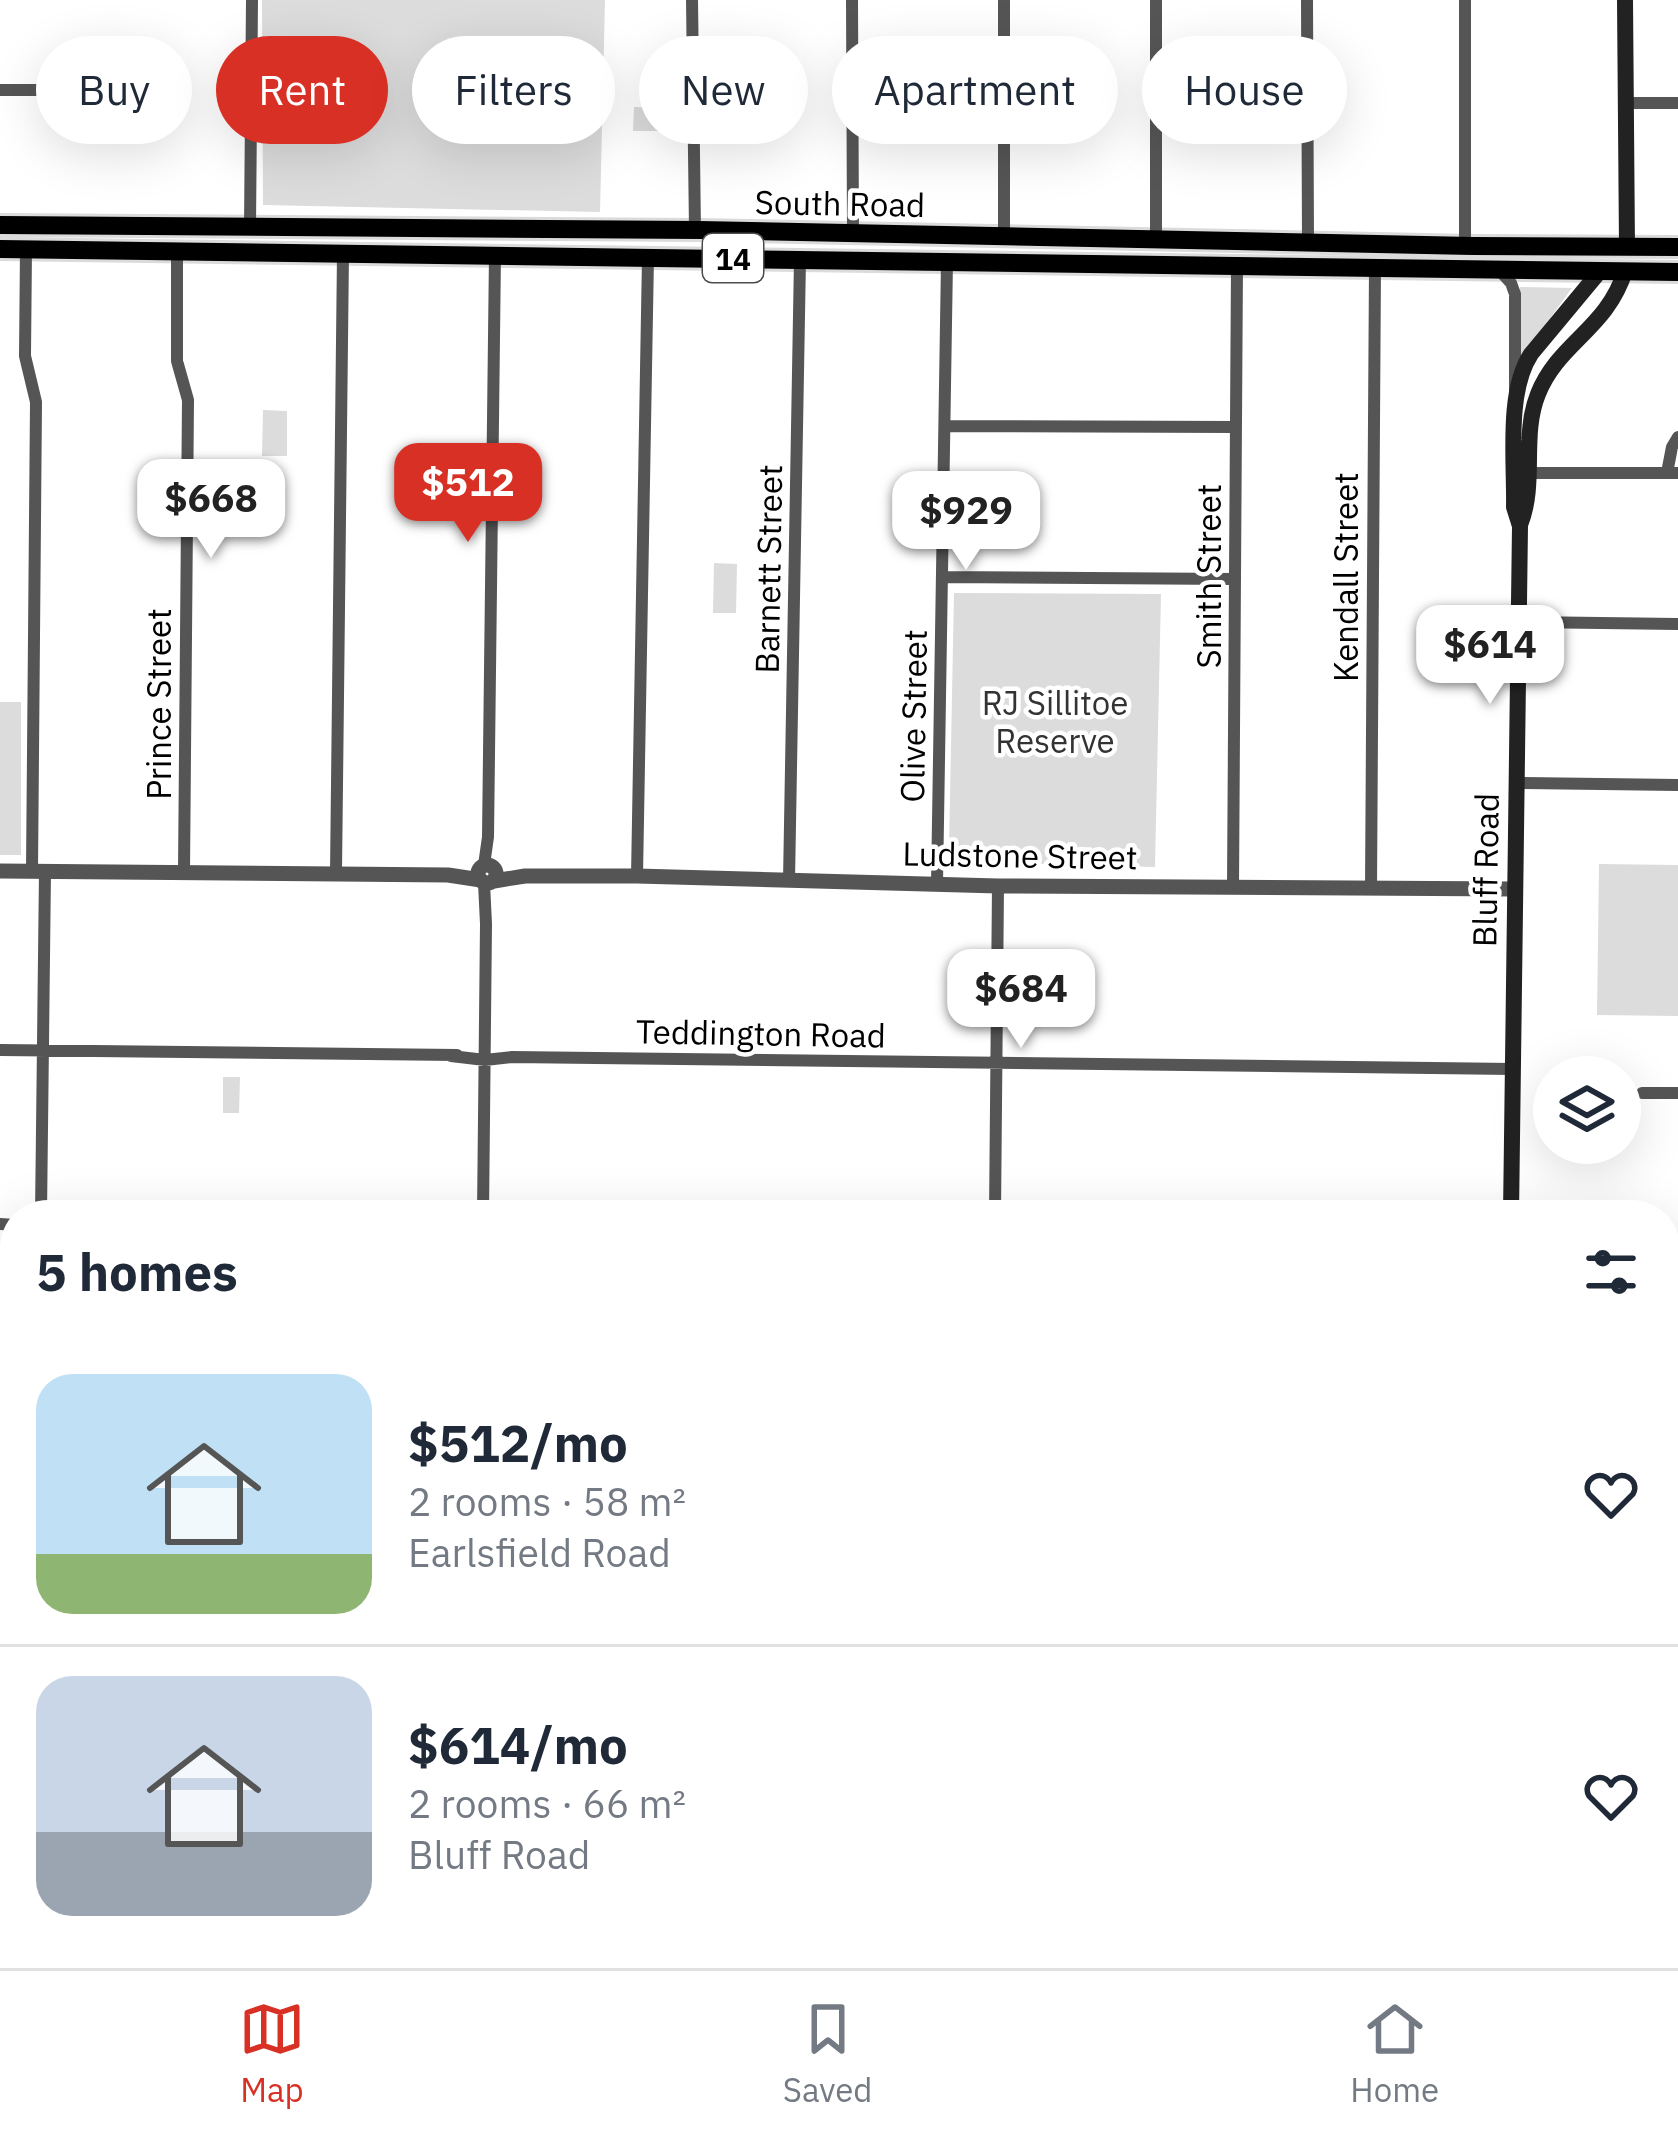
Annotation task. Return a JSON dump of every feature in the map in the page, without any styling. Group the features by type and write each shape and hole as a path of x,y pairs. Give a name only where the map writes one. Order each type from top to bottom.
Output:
{"main road":[{"path":"1625,0 1625,271"},
{"name":"South Road","path":"0,225 495,227 1465,246 1623,242 1678,247"},
{"path":"26,249 27,225"},
{"path":"495,227 495,254"},
{"path":"947,261 949,234"},
{"path":"1600,271 1623,242"},
{"path":"1375,267 1376,243"},
{"path":"1528,245 1528,269"},
{"name":"South Road","path":"0,249 1678,272"},
{"name":"Bluff Road","path":"1511,1200 1517,622 1520,526 1527,508 1516,397 1527,359 1600,271"},
{"name":"Bluff Road","path":"1522,473 1540,388 1560,358 1606,312 1625,271"}],"street":[{"path":"250,226 252,0"},
{"path":"692,0 695,230"},
{"path":"852,0 853,233"},
{"path":"1004,0 1004,235"},
{"path":"1156,0 1156,238"},
{"path":"1307,0 1308,242"},
{"path":"1465,0 1465,246"},
{"path":"0,90 36,90"},
{"path":"1625,103 1678,104"},
{"path":"26,249 25,354 36,397 41,1200"},
{"name":"Prince Street","path":"177,250 177,361 188,396 184,872"},
{"path":"336,873 343,253"},
{"path":"483,1200 495,254"},
{"path":"638,877 648,257"},
{"name":"Barnett Street","path":"789,880 800,259"},
{"name":"Olive Street","path":"937,884 947,261"},
{"name":"Smith Street","path":"1233,887 1237,265"},
{"name":"Kendall Street","path":"1371,888 1375,267"},
{"name":"Bluff Road","path":"1498,268 1515,294 1516,397"},
{"path":"945,425 1236,427"},
{"path":"1522,473 1672,473 1672,447 1678,437"},
{"path":"942,577 1234,578"},
{"path":"1517,622 1678,624"},
{"path":"1516,783 1678,784"},
{"name":"Ludstone Street","path":"0,871 1514,889"},
{"path":"995,1200 998,886"},
{"name":"Teddington Road","path":"0,1050 1513,1069"},
{"path":"1642,1093 1678,1094"}],"green space":[{"path":"262,0 605,0 604,36 412,36 412,144 602,144 600,212 263,205 263,144 388,144 388,36 262,36"},
{"path":"634,107 639,107 639,131 633,131"},
{"path":"1520,287 1572,288 1519,361"},
{"path":"263,410 287,411 287,456 262,456"},
{"path":"714,563 737,564 736,613 713,613"},
{"name":"RJ Sillitoe Reserve","path":"954,593 1161,594 1155,867 961,862 949,848"},
{"path":"0,702 21,702 21,855 0,855"},
{"path":"1599,864 1678,865 1678,1016 1597,1015"},
{"path":"223,1077 240,1077 239,1113 223,1113"}]}
